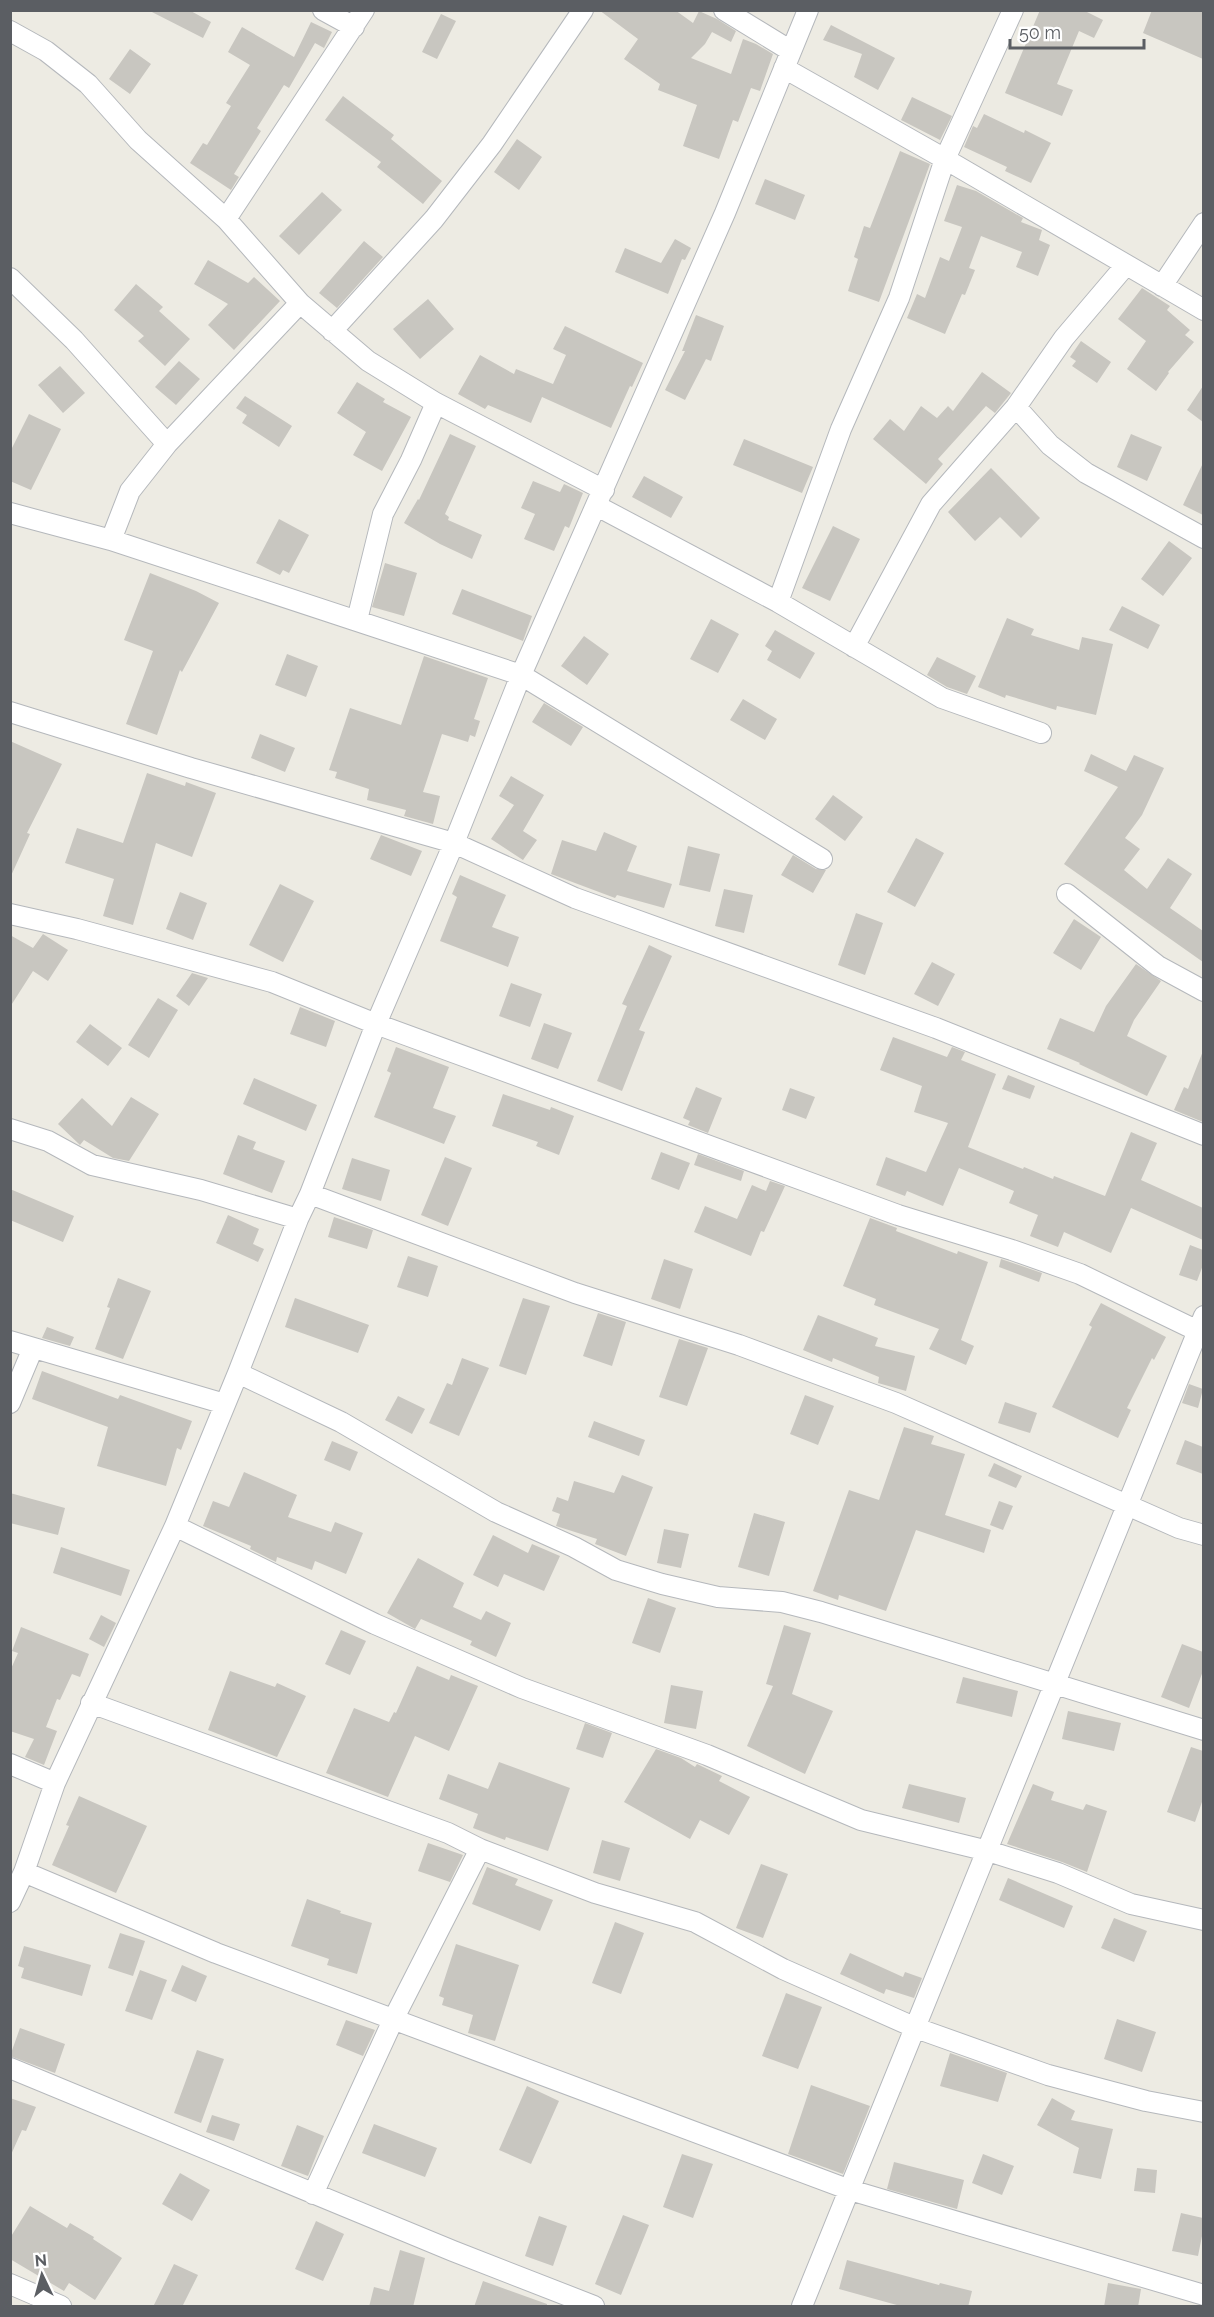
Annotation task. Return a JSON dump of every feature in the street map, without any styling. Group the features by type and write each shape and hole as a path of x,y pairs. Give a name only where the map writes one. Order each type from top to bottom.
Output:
{"street":[{"path":"323,10 354,27"},
{"path":"226,219 364,10"},
{"path":"332,331 434,219 492,144 583,10"},
{"path":"724,10 788,60 945,159 1203,310"},
{"path":"10,1902 24,1872 55,1783 175,1526 310,1194 376,1024 454,843 521,675 725,213 808,10"},
{"path":"778,602 841,429 899,298 945,159 1013,10"},
{"path":"10,31 46,51 88,84 138,140 226,219 300,303 368,361 942,698 1041,732"},
{"path":"1162,286 1203,223"},
{"path":"854,647 931,504 1016,407 1064,338 1126,265"},
{"path":"10,278 74,340 167,444"},
{"path":"111,540 130,491 167,444 300,303"},
{"path":"357,620 383,514 411,460 436,403"},
{"path":"1016,407 1050,445 1086,473 1203,538"},
{"path":"10,513 111,540 521,675 822,859"},
{"path":"10,712 191,768 454,843 575,898 936,1028 1203,1135"},
{"path":"1067,894 1158,966 1203,991"},
{"path":"10,914 77,929 272,982 376,1024 898,1215 1012,1250 1080,1274 1202,1328 802,2307"},
{"path":"10,1129 48,1141 92,1165 201,1190 298,1219"},
{"path":"310,1194 575,1293 739,1345 896,1403 1179,1528 1203,1535"},
{"path":"10,1341 225,1404"},
{"path":"10,1403 33,1348"},
{"path":"238,1372 341,1422 496,1512 574,1547 616,1570 718,1597 782,1602 821,1612 1203,1730"},
{"path":"175,1526 375,1624 522,1688 707,1755 861,1820 988,1851 1058,1873 1131,1904 1203,1920"},
{"path":"91,1703 448,1833 480,1849 595,1893 695,1923 783,1969 916,2028 1048,2075 1146,2101 1203,2112"},
{"path":"10,1764 55,1783"},
{"path":"313,2194 394,2019 480,1849"},
{"path":"24,1872 216,1953 850,2190 1203,2295"},
{"path":"10,2068 313,2194 594,2307"},
{"path":"10,2284 61,2307"}],"building":[{"path":"148,10 189,10 211,22 203,38"},
{"path":"599,10 675,10 693,23 699,11 717,19 736,31 731,42 712,32 705,44 691,58 731,74 743,39 773,54 760,91 751,88 738,122 733,120 719,159 683,146 697,105 658,90 660,84 624,59 638,39"},
{"path":"1040,10 1083,10 1103,20 1094,38 1079,31 1057,84 1073,90 1062,116 1005,93"},
{"path":"1152,10 1203,10 1203,59 1143,33"},
{"path":"441,14 456,21 437,59 422,52"},
{"path":"311,22 332,32 324,48 315,43 289,88 284,85 257,128 261,131 234,174 239,177 231,190 190,163 203,143 207,145 231,106 226,103 250,65 228,52 242,27 294,57"},
{"path":"831,25 895,58 878,90 854,77 862,54 823,40"},
{"path":"130,49 151,64 130,94 109,79"},
{"path":"343,96 394,135 391,139 442,181 423,204 377,167 381,162 325,120"},
{"path":"912,97 952,116 940,140 901,120"},
{"path":"984,114 1051,143 1031,183 1005,171 1007,167 964,147 973,126 977,128"},
{"path":"517,139 542,157 519,190 494,172"},
{"path":"900,151 930,164 879,302 848,291 858,259 854,257 864,226 870,228"},
{"path":"765,179 805,195 795,220 755,204"},
{"path":"957,185 976,191 1023,218 1021,222 1042,230 1039,240 1050,245 1038,276 1016,267 1022,252 981,236 969,268 975,270 945,334 907,318 917,294 925,298 940,257 949,261 962,227 944,221"},
{"path":"322,192 342,210 299,255 279,236"},
{"path":"675,239 691,248 685,260 682,259 668,294 615,272 625,248 661,263"},
{"path":"364,241 383,257 337,308 319,293"},
{"path":"208,260 248,283 254,277 280,301 234,350 208,325 228,304 194,284"},
{"path":"136,284 163,307 159,311 190,339 165,366 138,341 144,336 114,310"},
{"path":"1142,288 1170,306 1167,310 1190,330 1185,335 1194,342 1168,372 1156,391 1127,369 1146,341 1118,319"},
{"path":"428,299 454,329 420,359 393,329"},
{"path":"696,315 724,326 711,361 706,359 685,400 665,390 685,351 682,351"},
{"path":"565,326 643,363 611,428 542,397 531,423 488,405 485,409 458,394 480,355 514,374 516,369 553,384 566,355 553,349"},
{"path":"1081,341 1111,362 1097,383 1072,366 1076,361 1070,357"},
{"path":"179,361 200,379 176,405 155,387"},
{"path":"60,366 85,393 63,413 38,385"},
{"path":"982,372 1011,393 995,413 986,406 938,459 943,464 926,484 873,439 890,419 904,431 921,406 937,418 948,406 953,411"},
{"path":"357,382 385,399 383,402 411,417 382,471 353,455 366,432 337,413"},
{"path":"1203,386 1203,422 1187,410"},
{"path":"245,396 292,426 279,447 242,423 247,415 236,408"},
{"path":"29,414 61,429 31,490 10,481 10,452"},
{"path":"450,434 476,446 445,514 449,517 448,520 482,535 472,559 404,523 419,500"},
{"path":"1131,434 1162,447 1147,481 1117,467"},
{"path":"744,439 813,467 802,493 733,465"},
{"path":"1203,463 1203,515 1183,505"},
{"path":"991,468 1040,518 1021,538 1000,517 975,541 948,512"},
{"path":"644,476 683,497 671,518 632,497"},
{"path":"533,481 560,492 564,484 583,493 569,528 565,526 554,551 524,539 535,514 521,508"},
{"path":"279,519 309,535 289,573 283,570 280,575 256,563"},
{"path":"833,526 860,539 830,601 802,588"},
{"path":"1169,541 1192,558 1163,596 1141,579"},
{"path":"385,563 417,573 404,616 372,607"},
{"path":"150,573 196,591 219,603 182,672 180,670 157,735 126,724 153,651 124,640"},
{"path":"462,589 532,616 523,641 452,614"},
{"path":"1122,606 1160,625 1148,649 1109,630"},
{"path":"1007,618 1034,629 1031,635 1079,650 1082,637 1113,644 1096,715 1057,706 1056,710 1006,695 1005,698 978,687"},
{"path":"711,619 739,634 718,673 690,659"},
{"path":"775,630 815,653 800,679 767,660 772,651 765,646"},
{"path":"584,636 609,654 587,685 561,666"},
{"path":"287,654 318,666 306,697 275,685"},
{"path":"424,656 488,678 474,719 480,721 475,737 470,735 468,742 442,734 423,792 440,796 433,824 404,816 406,810 367,800 369,789 335,778 337,772 329,770 350,708 401,725"},
{"path":"937,657 976,676 967,694 947,687 927,675"},
{"path":"743,699 777,719 765,740 730,720"},
{"path":"544,703 583,727 571,746 532,722"},
{"path":"260,734 295,748 285,772 251,758"},
{"path":"10,741 62,764 27,833 30,834 10,878"},
{"path":"1091,754 1126,771 1134,755 1164,768 1142,815 1125,838 1140,849 1124,870 1147,889 1168,858 1192,874 1170,908 1203,931 1203,962 1064,864 1118,787 1084,771"},
{"path":"147,773 185,786 186,782 216,793 192,857 156,843 133,925 103,916 114,879 65,863 77,828 123,843"},
{"path":"511,776 544,795 523,831 537,840 523,860 491,839 514,805 499,796"},
{"path":"833,795 863,817 845,841 815,819"},
{"path":"604,832 637,846 627,871 672,884 664,908 617,895 615,898 551,874 562,840 596,851"},
{"path":"381,835 422,851 411,876 370,859"},
{"path":"916,838 944,853 915,907 887,892"},
{"path":"688,846 720,854 710,892 679,885"},
{"path":"793,855 816,869 826,870 813,893 781,875"},
{"path":"460,875 506,895 492,927 519,937 508,967 440,941 457,897 452,894"},
{"path":"280,884 314,901 283,962 249,945"},
{"path":"724,889 753,895 744,933 715,926"},
{"path":"180,892 207,903 193,940 166,929"},
{"path":"856,913 883,923 865,975 838,965"},
{"path":"1074,919 1101,937 1081,970 1053,953"},
{"path":"43,934 68,950 48,981 33,971 10,1007 10,935 33,948"},
{"path":"649,945 672,956 639,1030 645,1032 622,1091 597,1081 627,1006 622,1004"},
{"path":"932,962 955,974 938,1006 914,994"},
{"path":"1136,964 1161,981 1134,1020 1127,1036 1167,1056 1147,1096 1047,1049 1060,1018 1094,1032 1106,1006"},
{"path":"192,973 208,978 189,1006 176,996"},
{"path":"511,983 542,994 530,1027 499,1016"},
{"path":"158,998 178,1010 149,1058 128,1045"},
{"path":"300,1007 335,1021 326,1047 290,1034"},
{"path":"544,1023 572,1033 558,1069 531,1059"},
{"path":"90,1024 122,1048 108,1066 76,1042"},
{"path":"893,1037 947,1057 952,1047 965,1052 961,1060 996,1074 968,1147 1023,1169 1024,1167 1053,1179 1054,1176 1105,1196 1131,1132 1157,1143 1141,1180 1203,1208 1203,1240 1131,1208 1111,1253 1064,1232 1058,1247 1030,1236 1038,1215 1009,1203 1014,1191 959,1168 943,1206 907,1191 905,1196 876,1185 886,1157 926,1172 948,1123 914,1112 922,1086 880,1070"},
{"path":"396,1047 449,1067 433,1108 456,1116 444,1144 374,1117 391,1073 387,1071"},
{"path":"1203,1051 1203,1122 1174,1110 1184,1087 1188,1089"},
{"path":"1008,1075 1035,1086 1030,1099 1002,1089"},
{"path":"254,1078 317,1105 306,1131 243,1104"},
{"path":"696,1087 722,1098 708,1133 688,1125 690,1121 683,1118"},
{"path":"790,1088 815,1097 806,1119 782,1110"},
{"path":"503,1094 574,1116 559,1155 536,1146 538,1142 492,1126"},
{"path":"131,1097 159,1114 129,1161 113,1158 84,1140 80,1145 58,1124 82,1098 112,1126"},
{"path":"238,1135 256,1142 253,1149 285,1161 272,1193 223,1174"},
{"path":"661,1152 690,1163 679,1190 651,1179"},
{"path":"698,1154 744,1171 741,1181 694,1165"},
{"path":"445,1157 472,1168 448,1226 421,1215"},
{"path":"352,1158 390,1170 381,1201 342,1189"},
{"path":"770,1181 785,1186 764,1232 761,1231 751,1256 694,1232 705,1206 737,1219 752,1185 766,1191"},
{"path":"10,1189 74,1216 63,1242 10,1220"},
{"path":"228,1215 259,1229 253,1244 264,1249 258,1262 216,1243"},
{"path":"334,1217 373,1230 367,1249 328,1237"},
{"path":"870,1218 897,1228 896,1231 957,1254 958,1251 988,1262 961,1340 974,1346 966,1365 929,1349 939,1329 874,1305 876,1299 843,1286"},
{"path":"1190,1245 1203,1250 1203,1265 1197,1281 1179,1275"},
{"path":"408,1256 438,1266 428,1297 397,1287"},
{"path":"664,1259 693,1269 680,1309 651,1299"},
{"path":"1001,1259 1042,1273 1039,1282 999,1267"},
{"path":"118,1278 151,1291 123,1359 95,1349"},
{"path":"295,1298 369,1325 358,1353 285,1327"},
{"path":"523,1298 550,1306 526,1375 499,1366"},
{"path":"1101,1303 1166,1337 1154,1360 1152,1358 1127,1408 1131,1410 1118,1438 1052,1407 1092,1327 1089,1325"},
{"path":"598,1313 626,1322 612,1366 583,1356"},
{"path":"818,1315 878,1338 875,1346 915,1356 906,1391 878,1383 879,1377 833,1358 832,1362 803,1350"},
{"path":"47,1327 74,1337 70,1346 42,1338"},
{"path":"679,1339 708,1348 687,1406 659,1397"},
{"path":"462,1358 489,1368 459,1436 429,1423 447,1383 452,1385"},
{"path":"42,1371 118,1399 120,1395 192,1421 181,1450 177,1448 166,1486 97,1466 108,1427 32,1399"},
{"path":"1189,1384 1203,1389 1198,1408 1182,1403"},
{"path":"805,1395 834,1406 818,1445 790,1434"},
{"path":"398,1396 425,1409 412,1434 385,1420"},
{"path":"1005,1402 1037,1413 1030,1433 998,1423"},
{"path":"594,1421 645,1440 639,1456 588,1437"},
{"path":"904,1427 934,1436 931,1444 965,1454 945,1515 991,1530 984,1553 916,1530 886,1611 839,1595 838,1600 813,1591 849,1490 879,1500"},
{"path":"1185,1440 1203,1447 1203,1474 1176,1464"},
{"path":"332,1441 358,1452 350,1471 324,1460"},
{"path":"994,1463 1022,1476 1016,1488 988,1476"},
{"path":"244,1472 297,1495 288,1517 331,1532 335,1522 363,1533 346,1574 315,1561 312,1570 277,1557 276,1562 250,1549 251,1546 203,1526 213,1501 229,1507"},
{"path":"622,1475 653,1487 626,1556 595,1544 597,1539 556,1526 560,1514 552,1511 557,1497 568,1501 574,1481 614,1493"},
{"path":"10,1493 65,1508 58,1535 10,1523"},
{"path":"999,1501 1013,1506 1003,1530 990,1525"},
{"path":"754,1513 785,1522 769,1576 738,1567"},
{"path":"664,1529 689,1534 681,1568 657,1563"},
{"path":"493,1535 528,1553 532,1544 560,1556 544,1591 504,1574 498,1587 473,1575"},
{"path":"61,1547 130,1570 121,1596 53,1573"},
{"path":"418,1558 464,1583 453,1607 481,1620 486,1611 511,1623 496,1657 470,1645 472,1641 421,1619 415,1629 387,1613"},
{"path":"648,1598 676,1608 660,1653 632,1643"},
{"path":"101,1615 116,1623 104,1647 89,1639"},
{"path":"784,1625 811,1633 792,1694 833,1711 805,1774 747,1746 773,1686 766,1684"},
{"path":"21,1627 89,1654 80,1677 72,1674 60,1700 57,1699 46,1727 57,1731 44,1765 25,1757 34,1739 10,1731 10,1671 18,1653 12,1651"},
{"path":"341,1630 366,1641 350,1675 325,1664"},
{"path":"1182,1644 1203,1652 1203,1671 1189,1708 1161,1697"},
{"path":"417,1666 449,1680 451,1675 478,1686 449,1751 415,1736 388,1797 326,1773 354,1708 389,1722 394,1712 396,1713"},
{"path":"230,1671 275,1687 277,1683 306,1696 277,1757 208,1730"},
{"path":"963,1677 1018,1691 1012,1717 956,1703"},
{"path":"671,1685 703,1691 696,1729 664,1723"},
{"path":"1068,1711 1121,1723 1114,1751 1062,1739"},
{"path":"585,1723 612,1733 603,1758 576,1749"},
{"path":"1191,1747 1203,1751 1203,1799 1195,1822 1167,1812"},
{"path":"656,1749 681,1758 695,1767 697,1764 722,1776 719,1781 750,1797 729,1835 700,1820 690,1839 624,1802"},
{"path":"499,1762 570,1788 548,1851 506,1837 505,1840 473,1828 478,1814 439,1799 448,1774 488,1789"},
{"path":"909,1784 966,1798 959,1823 902,1808"},
{"path":"1033,1784 1054,1792 1051,1800 1083,1810 1086,1804 1107,1811 1087,1872 1007,1844"},
{"path":"79,1796 147,1826 116,1893 52,1865"},
{"path":"602,1840 630,1848 620,1881 593,1873"},
{"path":"428,1843 463,1855 450,1882 418,1871"},
{"path":"761,1864 788,1874 763,1938 736,1928"},
{"path":"487,1867 518,1879 515,1885 553,1900 540,1931 472,1904"},
{"path":"1008,1878 1073,1906 1064,1928 999,1900"},
{"path":"307,1899 372,1923 357,1974 327,1965 329,1959 291,1946"},
{"path":"1114,1918 1147,1931 1134,1962 1101,1948"},
{"path":"615,1922 644,1933 621,1994 592,1983"},
{"path":"120,1933 145,1941 133,1976 108,1968"},
{"path":"456,1944 519,1965 495,2041 468,2033 473,2015 442,2005 444,1998 439,1996"},
{"path":"24,1946 91,1965 82,1996 21,1978 24,1968 18,1966"},
{"path":"850,1953 903,1977 905,1972 922,1978 914,1998 886,1989 884,1994 840,1974"},
{"path":"182,1965 207,1976 196,2002 171,1991"},
{"path":"140,1970 167,1980 152,2020 125,2011"},
{"path":"786,1993 822,2007 798,2069 762,2056"},
{"path":"1117,2019 1156,2032 1142,2072 1104,2059"},
{"path":"346,2020 375,2030 363,2056 336,2045"},
{"path":"20,2028 65,2044 55,2073 10,2056"},
{"path":"197,2050 224,2059 201,2123 174,2113"},
{"path":"950,2053 1007,2073 998,2102 940,2086"},
{"path":"811,2085 870,2106 843,2174 788,2154"},
{"path":"527,2086 559,2101 531,2164 499,2150"},
{"path":"10,2098 36,2107 26,2131 22,2130 10,2157"},
{"path":"1052,2098 1075,2111 1071,2120 1113,2129 1101,2179 1073,2173 1079,2148 1037,2125"},
{"path":"212,2115 240,2124 234,2141 206,2132"},
{"path":"374,2124 437,2148 425,2177 362,2153"},
{"path":"297,2125 324,2136 308,2176 281,2166"},
{"path":"682,2154 713,2164 693,2218 663,2207"},
{"path":"983,2154 1014,2166 1002,2195 972,2183"},
{"path":"894,2162 964,2180 957,2209 887,2189"},
{"path":"1137,2168 1157,2170 1155,2193 1134,2191"},
{"path":"180,2173 210,2190 192,2221 162,2204"},
{"path":"30,2206 67,2228 70,2223 122,2258 95,2300 69,2283 64,2291 10,2259 10,2238"},
{"path":"1181,2213 1203,2218 1198,2256 1172,2251"},
{"path":"623,2215 649,2225 621,2295 595,2284"},
{"path":"539,2216 567,2226 553,2266 525,2256"},
{"path":"316,2221 344,2234 323,2281 295,2269"},
{"path":"400,2250 425,2258 413,2307 369,2307 374,2287 389,2291"},
{"path":"847,2260 939,2285 940,2283 972,2291 968,2307 904,2307 839,2289"},
{"path":"174,2264 198,2275 182,2307 153,2307"},
{"path":"483,2281 547,2304 547,2307 474,2307"},
{"path":"1108,2283 1141,2289 1138,2307 1104,2307"}]}
